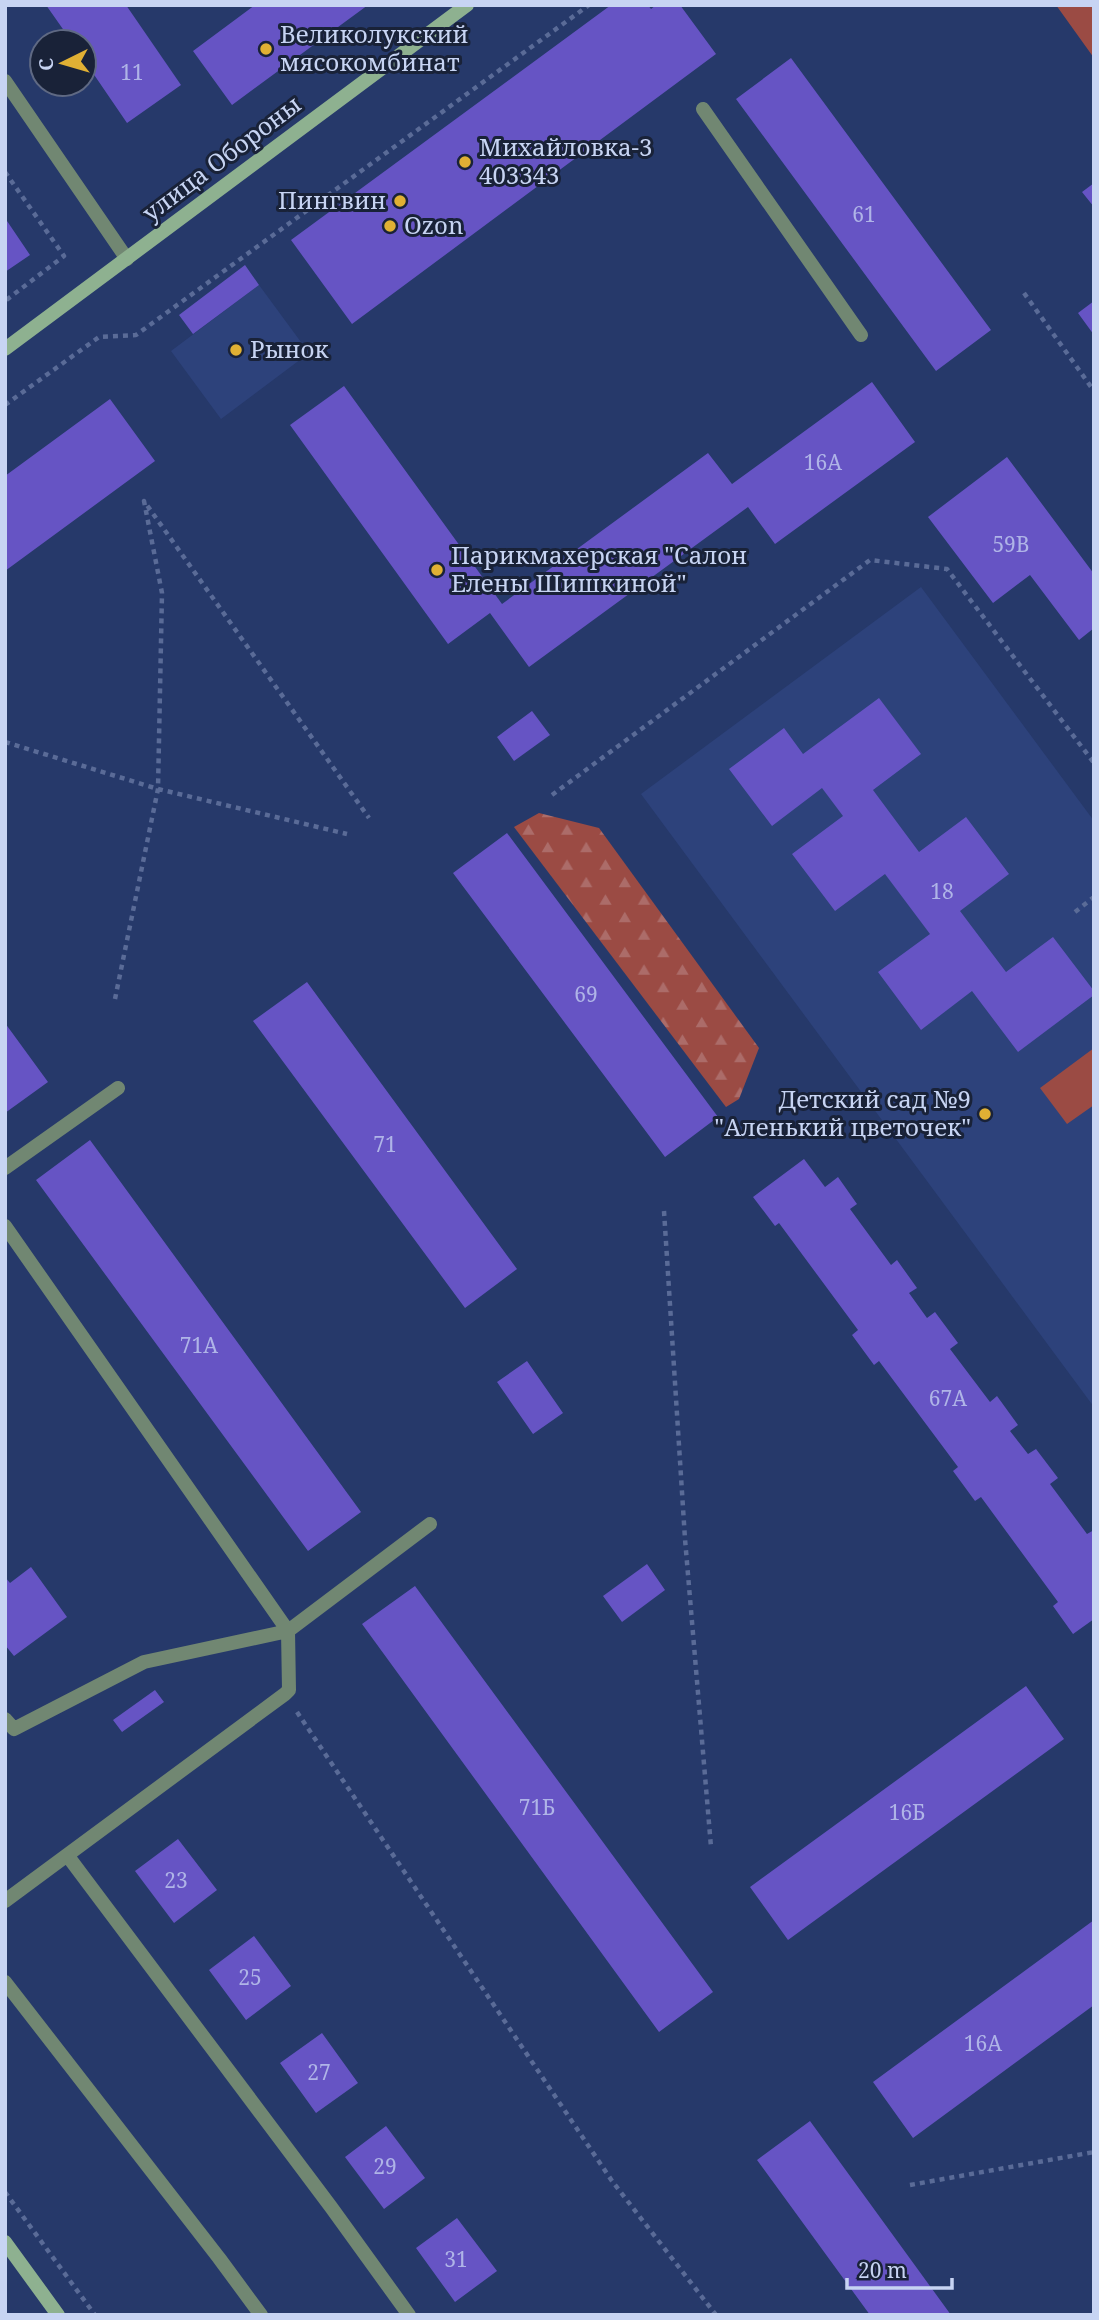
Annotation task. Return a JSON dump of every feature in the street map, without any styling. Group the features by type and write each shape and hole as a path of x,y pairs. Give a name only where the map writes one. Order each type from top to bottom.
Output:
{"street":[{"name":"улица Обороны","path":"5,349 467,5"},
{"path":"5,81 127,259"},
{"path":"702,110 862,335"},
{"path":"5,1168 118,1088"},
{"path":"5,1226 288,1631 289,1690 5,1901"},
{"path":"5,1719 13,1729 144,1662 288,1631 430,1524"},
{"path":"67,1855 409,2315"},
{"path":"5,1982 261,2315"},
{"path":"5,2242 58,2315"}],"path":[{"path":"5,405 99,337 136,335 589,5"},
{"path":"5,172 64,256 5,301"},
{"path":"1024,293 1094,391"},
{"path":"115,999 158,789 162,593 144,501 369,818"},
{"path":"552,795 870,560 947,569 1094,763"},
{"path":"5,742 158,789 347,834"},
{"path":"1074,912 1094,897"},
{"path":"664,1211 685,1539 711,1847"},
{"path":"285,1695 612,2180 716,2315"},
{"path":"910,2185 1094,2152"},
{"path":"5,2192 94,2315"}],"shaded area":[{"path":"259,285 309,353 221,419 171,351"},
{"name":"Детский сад №9 \"Аленький цветочек\"","path":"921,587 1094,821 1094,1407 641,794"}],"green space":[{"path":"1056,5 1094,5 1094,58"},
{"path":"539,813 599,828 759,1048 739,1099 726,1107 514,827"},
{"path":"1094,1048 1094,1105 1067,1124 1040,1088"}],"building":[{"path":"46,5 126,5 181,85 127,123 98,81 98,28 62,28"},
{"path":"255,5 368,5 232,105 193,51"},
{"path":"611,5 648,5 651,9 656,5 680,5 716,54 352,324 291,240"},
{"path":"791,58 991,330 936,371 736,99"},
{"path":"1094,183 1094,207 1082,192"},
{"path":"5,218 30,255 5,272"},
{"path":"245,265 259,285 193,334 179,315"},
{"path":"1094,301 1094,335 1078,313"},
{"path":"872,382 915,442 775,544 748,507 529,667 490,613 448,644 290,425 344,386 502,604 708,453 732,484"},
{"path":"110,399 155,461 5,571 5,476"},
{"path":"1007,457 1094,574 1094,628 1079,640 1030,575 993,603 928,517"},
{"path":"879,698 921,754 873,790 919,852 966,817 1009,874 960,911 1006,972 1053,937 1094,991 1094,995 1018,1052 972,991 921,1030 878,972 930,934 885,874 835,911 792,854 843,816 822,788 772,826 729,769 784,728 803,754"},
{"path":"532,711 550,735 514,761 497,737"},
{"path":"507,833 718,1117 665,1157 453,873"},
{"path":"307,982 517,1269 465,1308 253,1021"},
{"path":"5,1023 48,1082 5,1113"},
{"path":"90,1140 361,1512 308,1551 36,1180"},
{"path":"804,1159 825,1187 838,1177 857,1204 850,1209 891,1265 897,1260 917,1288 909,1293 927,1318 935,1312 958,1343 950,1349 990,1402 997,1396 1018,1425 1010,1431 1028,1454 1036,1449 1058,1478 1050,1484 1087,1534 1094,1530 1094,1619 1073,1634 1053,1606 1058,1602 981,1497 975,1501 953,1471 958,1467 879,1361 874,1365 852,1335 858,1330 779,1223 775,1226 753,1197"},
{"path":"527,1361 563,1413 533,1434 497,1382"},
{"path":"647,1564 665,1590 622,1622 603,1596"},
{"path":"31,1567 67,1617 14,1656 5,1645 5,1577 10,1583"},
{"path":"415,1586 713,1992 659,2032 362,1624"},
{"path":"1026,1686 1064,1739 788,1940 750,1887"},
{"path":"155,1690 164,1702 122,1732 113,1720"},
{"path":"178,1839 217,1890 174,1923 135,1871"},
{"path":"1094,1920 1094,2005 913,2138 873,2082"},
{"path":"254,1936 291,1986 246,2020 209,1970"},
{"path":"322,2033 358,2083 316,2113 280,2063"},
{"path":"810,2121 951,2315 870,2315 757,2160"},
{"path":"386,2126 425,2178 384,2209 345,2157"},
{"path":"457,2218 497,2271 455,2302 416,2248"}],"place":[{"name":"Великолукский мясокомбинат","path":"266,49"},
{"name":"Михайловка-3 403343","path":"465,162"},
{"name":"Пингвин","path":"400,201"},
{"name":"Ozon","path":"390,226"},
{"name":"Рынок","path":"236,350"},
{"name":"Парикмахерская \"Салон Елены Шишкиной\"","path":"437,570"},
{"name":"Детский сад №9 \"Аленький цветочек\"","path":"985,1114"}]}
